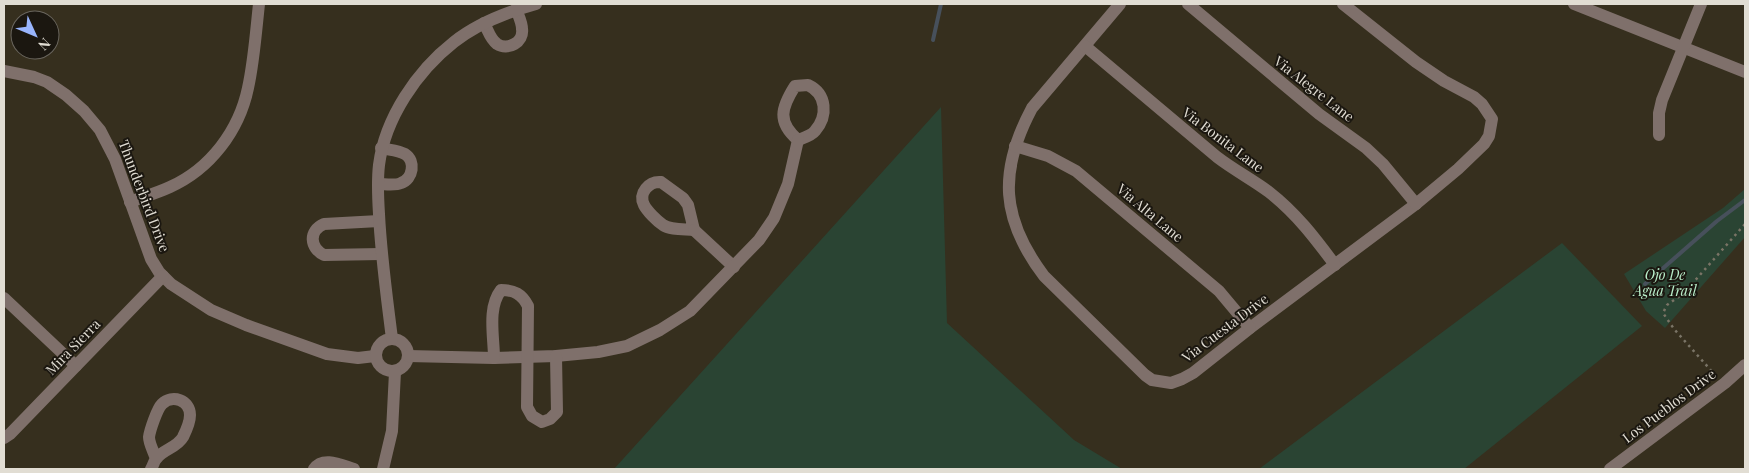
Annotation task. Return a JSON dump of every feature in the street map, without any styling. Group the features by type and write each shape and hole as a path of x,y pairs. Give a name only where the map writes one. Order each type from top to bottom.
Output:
{"street":[{"path":"130,202 170,188 187,178 226,141 247,95 259,4"},
{"path":"392,339 379,221 378,184 381,148 392,120 427,68 455,41 484,23 516,9 536,4"},
{"name":"Via Cuesta Drive","path":"1120,4 1032,108 1015,146 1010,165 1008,185 1014,221 1020,238 1044,276 1144,374 1152,380 1161,383 1170,383 1193,373 1416,204 1458,169 1484,144 1489,136 1492,119 1482,104 1474,97 1416,62 1343,4"},
{"name":"Via Alegre Lane","path":"1188,4 1319,114 1366,148 1383,164 1416,204"},
{"path":"1574,4 1745,72"},
{"path":"1659,135 1659,112 1662,100 1701,4"},
{"path":"484,23 491,38 496,43 509,47 515,44 522,36 523,30 516,9"},
{"name":"Via Bonita Lane","path":"1085,46 1217,157 1236,172 1268,192 1290,210 1304,224 1335,265"},
{"name":"Thunderbird Drive","path":"4,71 34,77 47,82 84,111 107,140 152,259 163,276 171,284 200,304 246,325 327,354 358,358 375,356"},
{"path":"408,356 494,358 556,356 598,352 627,346 660,330 690,311 759,240 774,218 788,184 798,140"},
{"name":"Via Alta Lane","path":"1015,146 1048,156 1076,171 1219,291 1250,328"},
{"path":"378,184 401,184 411,175 412,167 409,158 404,154 381,148"},
{"path":"379,221 324,224 317,228 313,234 312,241 318,252 324,255 382,254"},
{"path":"694,230 734,267"},
{"name":"Mira Sierra","path":"4,438 163,276"},
{"path":"494,358 493,307 495,298 501,290 511,290 524,298 528,306 527,407 532,416 542,422 550,419 557,412 556,356"},
{"path":"4,298 76,366"},
{"path":"392,339 400,341 405,345 408,356 404,367 395,372 389,372 379,366 375,356 379,345 384,341 392,339"},
{"name":"Los Pueblos Drive","path":"1610,469 1725,383 1745,365"},
{"path":"383,469 392,431 395,372"},
{"path":"174,398 184,402 188,406 190,417 182,438 153,464 150,437 151,429 160,407 168,400 174,398"},
{"path":"314,469 321,462 328,462 354,469"}],"path":[{"path":"1716,377 1674,329 1663,312 1668,305 1684,293 1745,224"}],"green space":[{"path":"941,107 947,323 1074,440 1122,469 614,469"},
{"name":"Ojo De Agua Trail","path":"1745,189 1745,237 1665,328 1646,311 1624,274 1723,208"},
{"path":"1562,243 1642,326 1464,469 1259,469"}],"waterway":[{"path":"933,40 941,4"},
{"path":"1645,284 1717,221 1745,200"}]}
